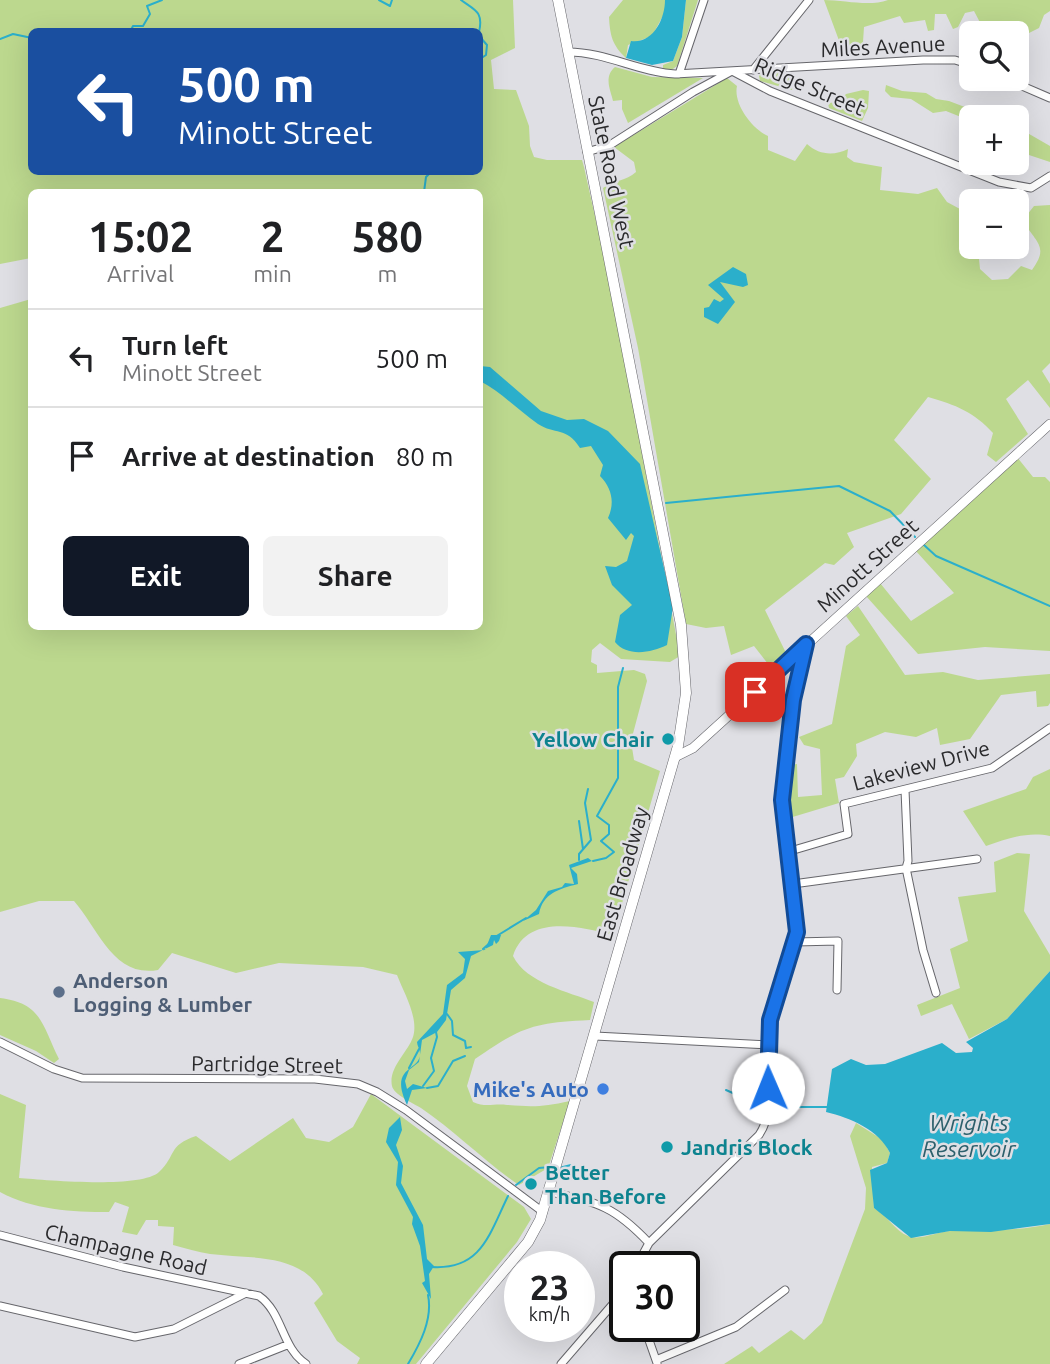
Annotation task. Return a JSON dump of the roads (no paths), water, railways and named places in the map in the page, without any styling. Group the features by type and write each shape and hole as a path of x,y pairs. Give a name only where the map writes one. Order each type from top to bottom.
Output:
{"main road":[{"name":"State Road West","path":"558,0 628,351"},
{"name":"East Broadway","path":"426,1364 528,1242 543,1212 675,757 686,693 685,652 628,351"}],"street":[{"path":"679,74 705,0"},
{"path":"753,69 809,0"},
{"name":"Miles Avenue","path":"568,52 593,53 641,69 679,74 933,60 959,63"},
{"name":"Ridge Street","path":"587,152 610,145 693,92 732,71 783,96 999,182 1031,188 1050,176"},
{"path":"1029,88 1050,97"},
{"name":"Minott Street","path":"675,757 693,748 1050,424"},
{"path":"645,1251 649,1243 764,1127 769,1106 767,1045 773,1002 795,942 797,918 782,819 783,772 793,700 806,644"},
{"name":"Lakeview Drive","path":"786,852 848,834 844,804 992,768 1050,728"},
{"path":"905,790 906,868 923,950 936,993"},
{"path":"793,884 978,859"},
{"path":"795,942 838,941 837,990"},
{"path":"595,1036 767,1045"},
{"name":"Partridge Street","path":"0,1042 54,1069 82,1079 315,1079 358,1084 406,1110 543,1212"},
{"path":"550,1192 603,1205 625,1217 649,1243"},
{"name":"Champagne Road","path":"0,1236 123,1267 247,1293"},
{"path":"650,1342 657,1362 736,1326 785,1290"},
{"path":"0,1306 135,1337 174,1329 247,1293 261,1297 270,1306 287,1345 306,1364"},
{"path":"561,1364 609,1308"},
{"path":"239,1364 287,1345"}],"water":[{"path":"665,0 686,0 682,37 673,61 652,65 626,58 631,41 646,39 656,29 663,15"},
{"path":"733,267 746,274 748,285 743,287 720,282 735,302 718,324 704,317 704,308 709,307 714,299 720,302 724,299 708,285"},
{"path":"483,366 490,367 541,411 567,420 584,419 608,431 640,464 673,607 667,645 654,650 633,652 615,642 620,615 632,605 612,585 605,566 616,567 627,561 634,536 631,533 626,540 608,518 611,496 600,476 603,465 591,446 580,448 565,434 538,424 483,383"},
{"path":"588,858 592,861 571,868 577,874 578,884 553,893 544,901 539,914 523,921 536,910 548,891 562,887 565,883 574,884 569,865"},
{"path":"491,935 501,935 496,944 494,940 493,945 486,949"},
{"path":"483,950 471,956 465,978 451,990 446,1020 437,1032 422,1040 419,1062 409,1070 405,1081 407,1089 413,1084 427,1088 412,1090 407,1105 402,1092 403,1076 419,1059 417,1042 443,1014 447,985 463,973 465,959 458,952"},
{"name":"Wrights Reservoir","path":"1050,971 1050,1224 991,1232 950,1231 911,1238 874,1208 870,1170 887,1163 890,1153 885,1145 863,1126 826,1112 832,1069 851,1059 866,1065 885,1064 942,1043 956,1053 972,1052 973,1048 966,1042 1007,1019"},
{"path":"400,1117 402,1130 396,1145 403,1166 401,1183 423,1225 427,1259 434,1266 429,1274 431,1299 422,1283 425,1281 420,1246 412,1224 413,1217 396,1185 398,1162 386,1142 389,1128"}],"waterway":[{"path":"132,28 143,26 150,14 147,6 162,0"},
{"path":"379,0 390,6 392,0"},
{"path":"461,0 479,15 480,28"},
{"path":"0,39 13,34 28,37"},
{"path":"483,40 487,45 486,55 483,57"},
{"path":"424,189 428,175"},
{"path":"666,503 839,486 890,511 915,537"},
{"path":"924,545 936,556 1050,606"},
{"path":"593,861 606,858 614,852 601,841 609,834 609,825 597,816 618,778 618,687 623,668"},
{"path":"579,860 579,854 591,840 585,803 588,789"},
{"path":"579,821 583,849"},
{"path":"495,937 526,918"},
{"path":"483,949 492,941"},
{"path":"447,1014 452,1021 453,1035 465,1041 466,1048 471,1047"},
{"path":"423,1086 434,1071 431,1058 436,1032"},
{"path":"409,1068 419,1049"},
{"path":"427,1088 438,1086 453,1061 465,1056"},
{"path":"726,1090 762,1106"},
{"path":"773,1107 827,1107"},
{"path":"559,1168 571,1165"},
{"path":"516,1185 539,1168 550,1167"},
{"path":"432,1267 462,1263 473,1256 489,1236 508,1196"},
{"path":"408,1364 427,1322 428,1295"}],"place":[{"name":"Yellow Chair","path":"668,739"},
{"name":"Anderson Logging & Lumber","path":"59,992"},
{"name":"Mike's Auto","path":"603,1089"},
{"name":"Jandris Block","path":"667,1147"},
{"name":"Better Than Before","path":"531,1184"}]}
